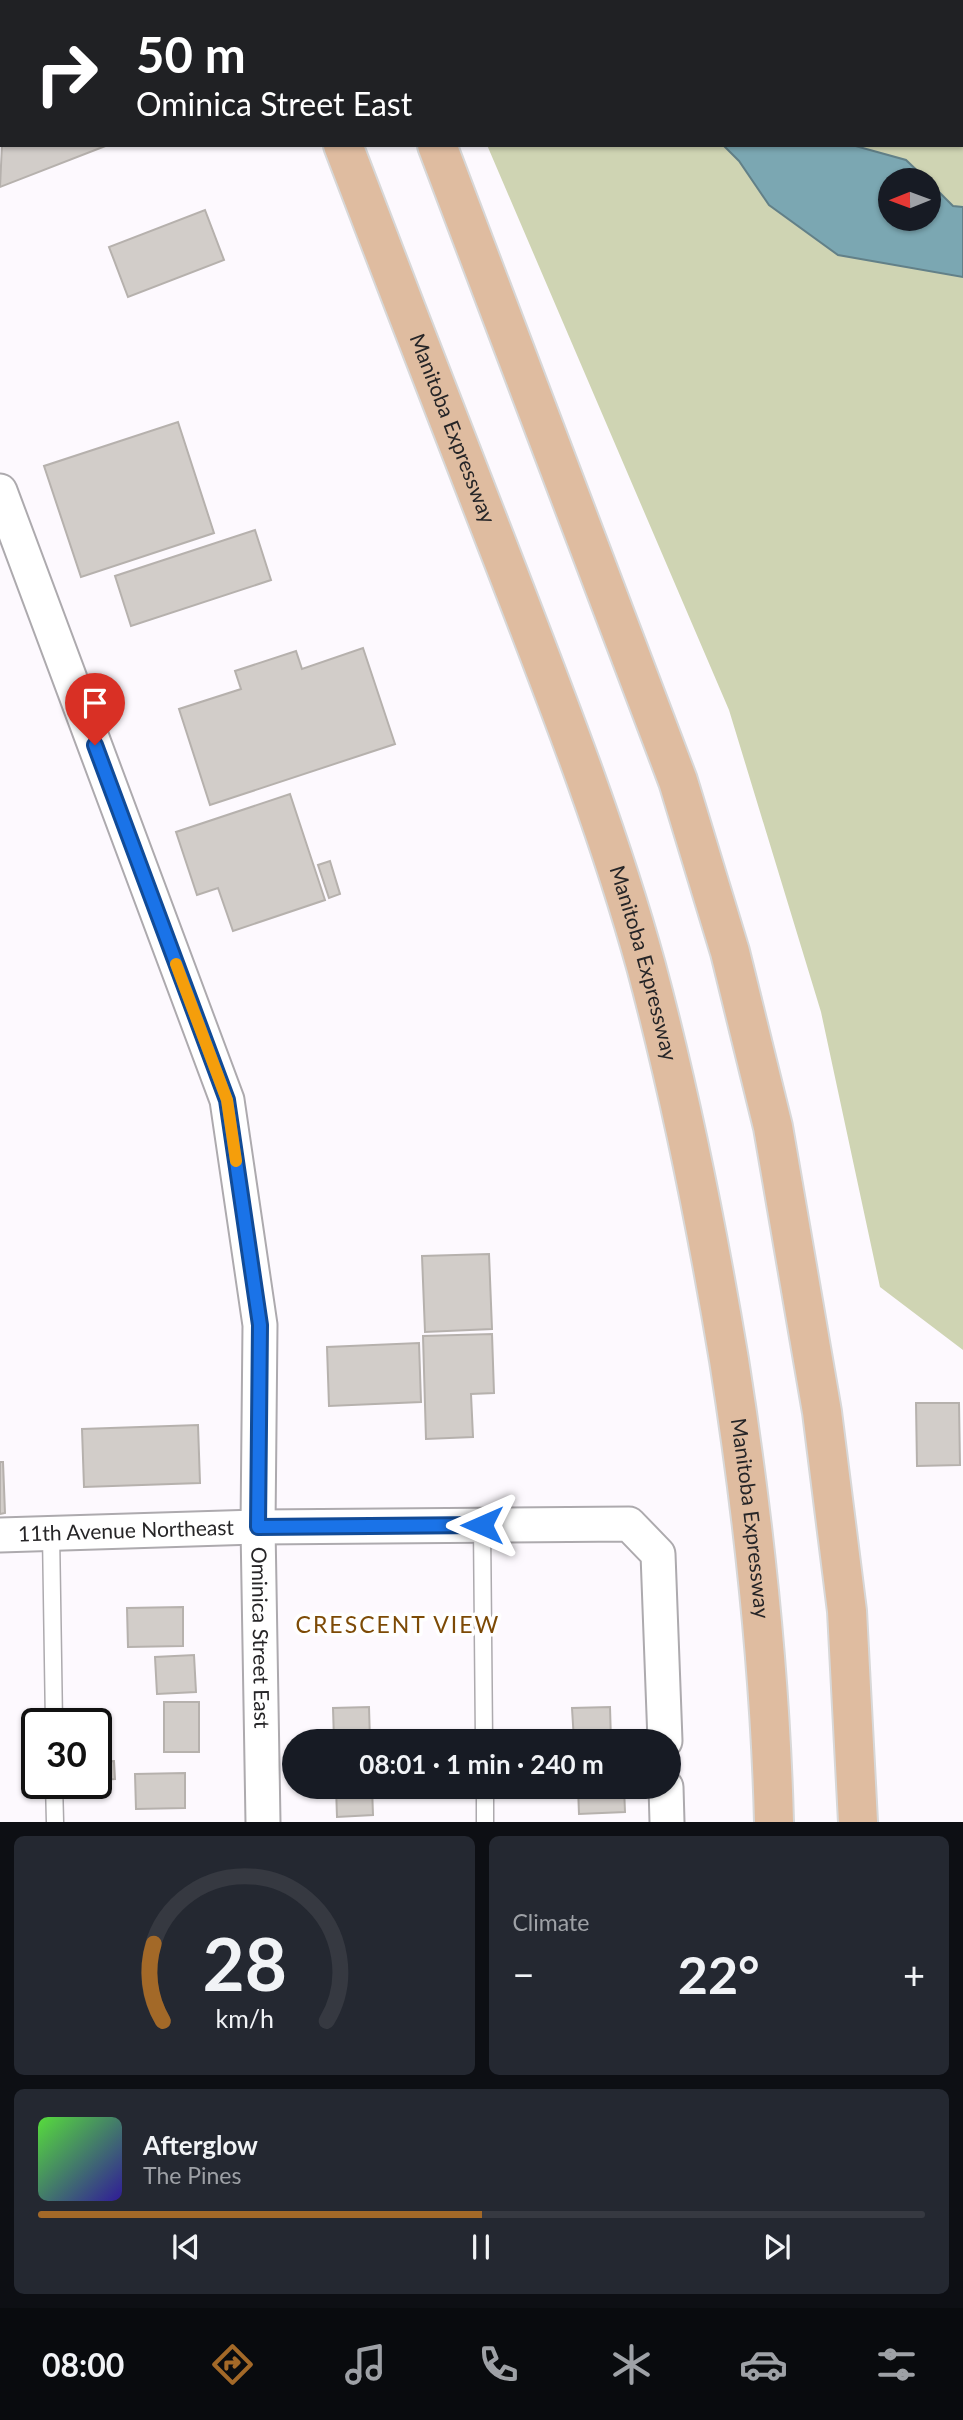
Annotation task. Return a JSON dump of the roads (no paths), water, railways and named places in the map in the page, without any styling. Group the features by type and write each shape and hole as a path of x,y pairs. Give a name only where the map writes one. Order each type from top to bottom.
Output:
{"main road":[{"name":"Manitoba Expressway","path":"344,147 546,670 598,817 645,965 682,1113 714,1271 748,1483 772,1721 774,1822"},
{"path":"438,147 678,781 730,952 773,1127 822,1412 846,1611 858,1822"}],"street":[{"name":"Ominica Street East","path":"0,491 227,1100 260,1325 258,1527 263,1822"},
{"name":"11th Avenue Northeast","path":"0,1535 258,1527 629,1524 658,1554 665,1729"},
{"path":"666,1799 667,1822"}],"lane":[{"path":"482,1525 484,1729"},
{"path":"51,1533 54,1708"},
{"path":"54,1799 55,1822"},
{"path":"485,1799 485,1822"}],"water":[{"path":"725,147 859,147 906,160 914,168 878,168 878,231 942,231 942,195 953,206 963,207 963,277 838,255 769,205 739,161"}],"district":[{"name":"CRESCENT VIEW","path":"398,1625"}]}
